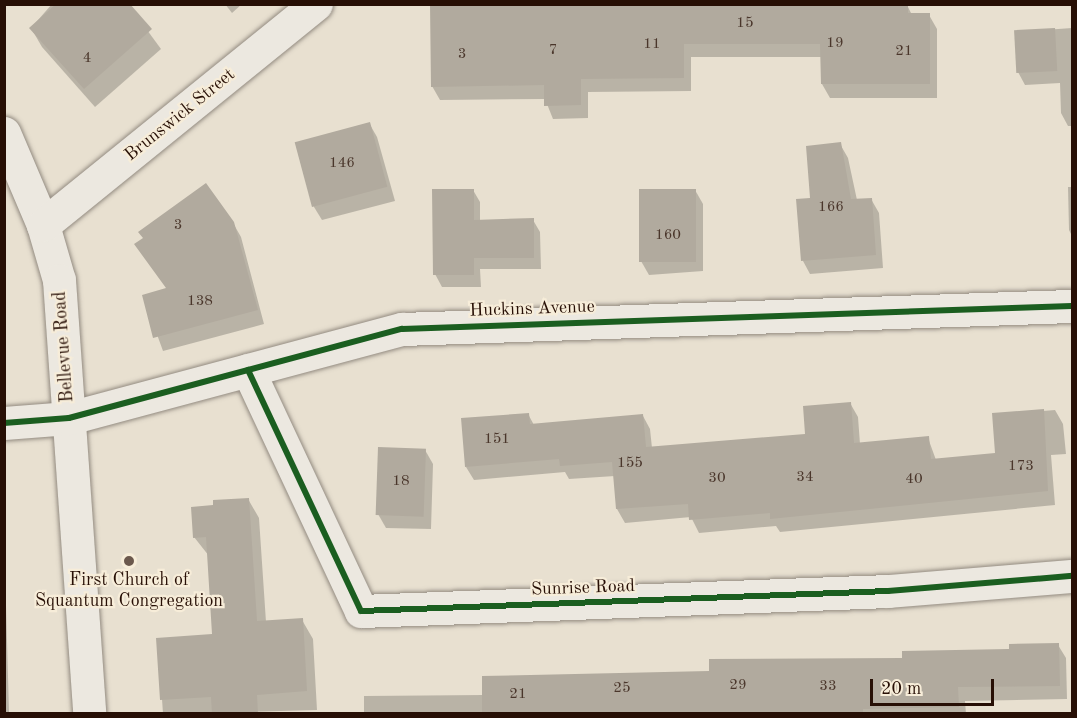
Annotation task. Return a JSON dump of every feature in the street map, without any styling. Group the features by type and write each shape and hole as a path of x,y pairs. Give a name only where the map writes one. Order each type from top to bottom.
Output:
{"street":[{"name":"Brunswick Street","path":"43,225 316,4"},
{"name":"Bellevue Road","path":"4,133 43,225 58,280 89,714"},
{"name":"Huckins Avenue","path":"4,423 69,418 402,329 1072,306"},
{"name":"Sunrise Road","path":"248,370 361,611 877,591 1072,576"}],"building":[{"path":"56,4 130,4 152,29 84,89 29,28"},
{"path":"430,4 908,4 908,13 930,13 930,84 821,84 820,44 684,44 684,78 581,79 581,105 544,106 544,85 431,87"},
{"path":"1055,28 1057,71 1016,73 1014,30"},
{"path":"370,122 387,187 312,207 295,142"},
{"path":"841,142 851,199 872,198 876,255 801,261 796,199 810,198 806,146"},
{"path":"206,183 234,222 258,310 153,338 142,295 166,288 134,244 143,238 138,232"},
{"path":"432,189 474,189 474,220 534,218 534,258 474,258 474,275 433,275"},
{"path":"639,189 696,189 696,262 639,262"},
{"path":"851,402 854,443 929,436 931,459 995,453 992,413 1044,409 1048,491 770,519 770,513 689,520 688,504 616,509 612,462 560,466 559,459 465,467 461,418 529,413 530,424 643,414 646,447 805,434 803,406"},
{"path":"378,447 426,449 424,517 376,515"},
{"path":"249,498 257,621 303,618 307,691 257,695 258,714 212,714 211,697 160,700 156,638 212,634 206,537 193,538 191,507 213,505 213,500"},
{"path":"1059,643 1060,686 958,687 959,707 863,709 863,714 482,714 482,676 709,671 709,659 902,658 902,651 1009,649 1009,644"}],"cycle path":[{"path":"4,423 69,418 402,329 1072,306"},
{"path":"248,370 361,611 888,591 1072,576"}],"place":[{"name":"First Church of Squantum Congregation","path":"129,561"}]}
